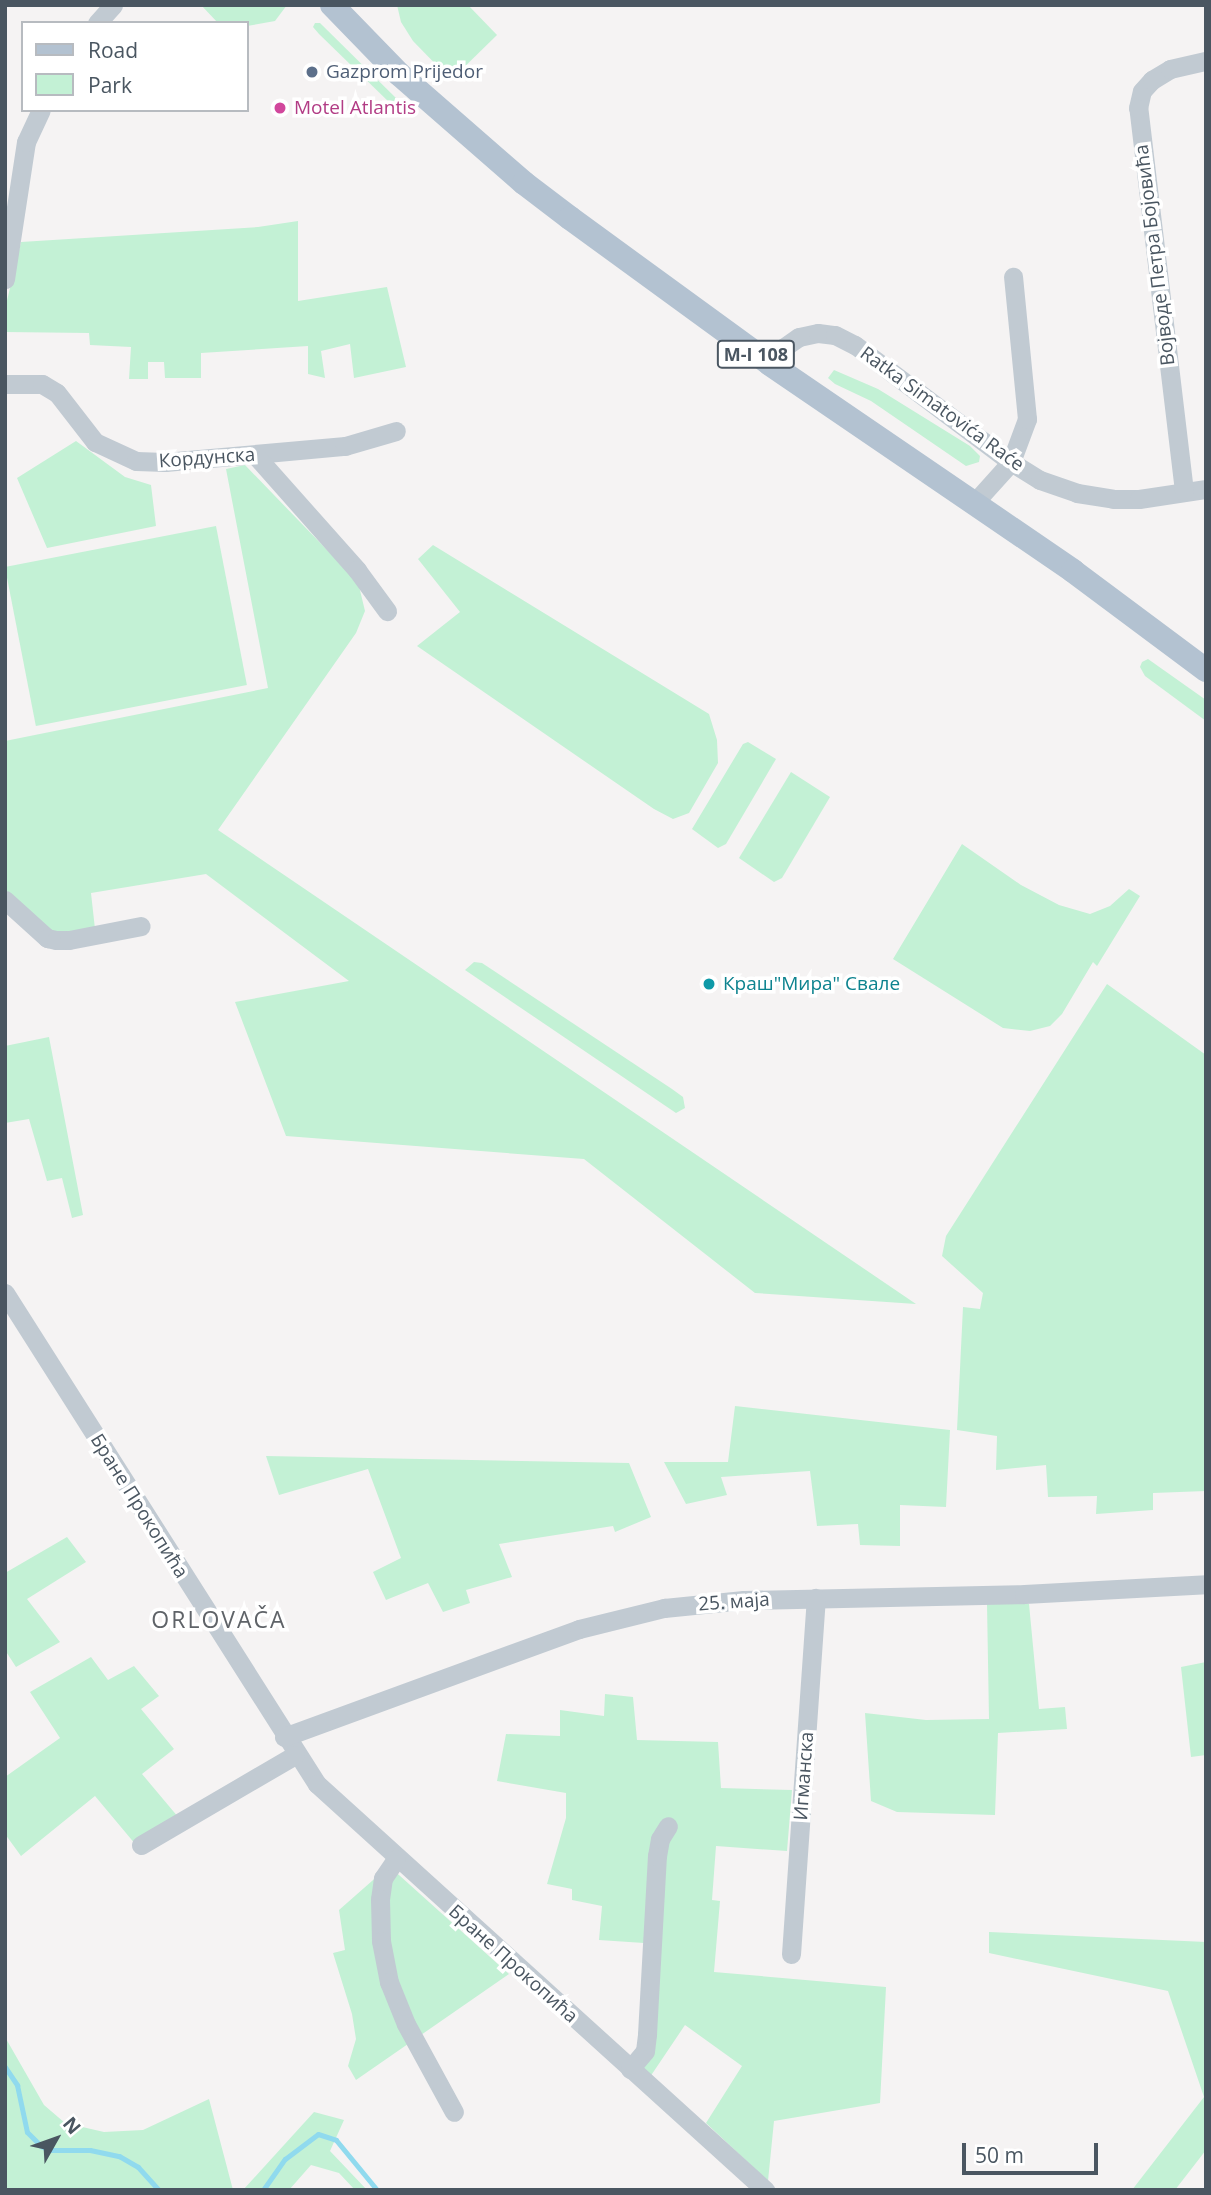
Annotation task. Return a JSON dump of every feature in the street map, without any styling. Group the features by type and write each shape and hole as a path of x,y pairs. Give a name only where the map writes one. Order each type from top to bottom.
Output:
{"main road":[{"name":"M-I 108","path":"332,5 399,74 524,183 770,364 975,502 1206,670"}],"street":[{"path":"99,21 113,5"},
{"name":"Војводе Петра Бојовића","path":"1184,491 1138,108 1142,91 1152,80 1170,69 1206,61"},
{"path":"5,279 26,142 40,112"},
{"path":"975,502 1011,463 1027,419 1013,277"},
{"name":"Ratka Simatovića Raće","path":"770,364 783,348 799,337 818,333 835,335 855,345 1011,463 1040,480 1077,493 1113,499 1139,499 1206,489"},
{"name":"Кордунска","path":"5,384 42,384 57,393 95,442 136,461 165,462 345,446 396,431"},
{"path":"255,454 358,570 387,611"},
{"path":"5,900 47,938 56,940 69,940 141,926"},
{"name":"Бране Прокопића","path":"5,1293 295,1755 317,1784 396,1859 765,2190"},
{"name":"25. маја","path":"284,1737 500,1657 626,1615 722,1602 1024,1594 1206,1584"},
{"name":"Игманска","path":"791,1954 816,1598"},
{"path":"141,1845 295,1755"},
{"path":"630,2068 645,2051 648,2034 657,1856 660,1839 668,1826"},
{"path":"396,1859 383,1878 380,1899 381,1941 389,1982 406,2024 453,2112"}],"green space":[{"path":"201,5 287,5 275,21 248,26 248,21 216,21"},
{"path":"397,5 468,5 497,35 451,80 413,41 401,22"},
{"path":"315,23 320,23 399,101 400,107 392,105 319,34 313,27"},
{"path":"298,221 298,301 387,287 406,367 354,378 350,344 321,351 325,378 308,374 308,346 201,353 201,378 165,378 164,362 148,362 148,379 129,379 131,347 90,345 89,333 5,332 5,309 21,242 258,227"},
{"path":"834,370 878,389 970,446 980,456 979,462 966,466 871,401 835,384 828,378"},
{"path":"76,441 125,477 151,485 156,526 47,548 17,478"},
{"path":"245,465 358,582 365,611 356,633 218,830 916,1304 755,1293 584,1159 286,1136 235,1002 349,981 206,874 91,893 95,929 54,933 15,901 5,889 5,741 268,688 226,469"},
{"path":"216,526 247,685 36,726 5,567"},
{"path":"433,545 709,714 717,740 718,763 689,813 673,819 654,809 417,646 460,612 418,559"},
{"path":"1148,659 1206,700 1206,721 1145,676 1140,667 1142,662"},
{"path":"748,742 776,759 726,844 718,848 692,829 743,744"},
{"path":"791,772 830,797 782,878 774,882 739,858"},
{"path":"962,844 1021,885 1059,905 1090,914 1110,906 1129,889 1140,896 1097,966 1093,962 1062,1014 1050,1026 1030,1031 1003,1028 893,959"},
{"path":"474,962 482,963 672,1089 683,1097 685,1108 676,1113 465,970"},
{"path":"1107,984 1206,1055 1206,1491 1153,1493 1153,1510 1096,1514 1097,1496 1048,1497 1046,1465 996,1470 997,1436 957,1430 963,1307 980,1309 983,1293 942,1256 946,1236"},
{"path":"49,1037 83,1215 72,1218 62,1178 47,1181 29,1119 5,1123 5,1046"},
{"path":"735,1406 950,1430 946,1507 900,1505 900,1546 860,1545 858,1524 817,1526 810,1471 721,1477 727,1495 686,1504 664,1462 728,1462"},
{"path":"266,1456 629,1463 651,1517 615,1532 613,1526 499,1544 512,1577 466,1590 470,1603 443,1612 428,1583 386,1600 373,1572 401,1558 368,1469 279,1495"},
{"path":"67,1537 86,1562 27,1599 60,1642 16,1667 5,1650 5,1573"},
{"path":"987,1604 1029,1604 1039,1709 1065,1707 1067,1729 998,1733 995,1815 897,1812 871,1801 865,1713 926,1720 989,1719"},
{"path":"91,1657 108,1680 134,1666 159,1696 141,1709 174,1749 142,1774 184,1824 136,1845 95,1796 21,1856 5,1834 5,1777 60,1738 30,1692"},
{"path":"1206,1662 1206,1755 1191,1757 1181,1667"},
{"path":"605,1694 633,1697 637,1740 718,1742 721,1788 792,1790 787,1851 716,1846 712,1900 720,1901 714,1972 886,1987 880,2103 774,2121 768,2181 706,2123 742,2066 685,2025 650,2077 632,2060 638,2050 644,1943 599,1940 602,1906 572,1900 572,1889 547,1884 566,1818 566,1793 497,1781 506,1734 560,1736 560,1710 604,1716"},
{"path":"389,1866 509,1974 356,2080 348,2066 356,2039 352,2014 333,1953 345,1950 339,1910"},
{"path":"989,1932 1206,1942 1206,2150 1175,2190 1132,2190 1204,2097 1168,1991 989,1953"},
{"path":"5,2037 44,2105 65,2123 104,2132 143,2130 209,2099 233,2190 5,2190"},
{"path":"314,2112 344,2120 330,2151 367,2190 355,2190 339,2173 311,2165 289,2190 243,2190"}],"waterway":[{"path":"5,2067 17,2085 27,2132 41,2146 49,2150 90,2150 119,2156 138,2167 159,2190"},
{"path":"263,2190 285,2159 318,2134 336,2140 377,2190"}],"place":[{"name":"Gazprom Prijedor","path":"312,72"},
{"name":"Motel Atlantis","path":"280,108"},
{"name":"Краш\"Мира\" Свале","path":"709,984"}],"district":[{"name":"ORLOVAČA","path":"219,1619"}]}
